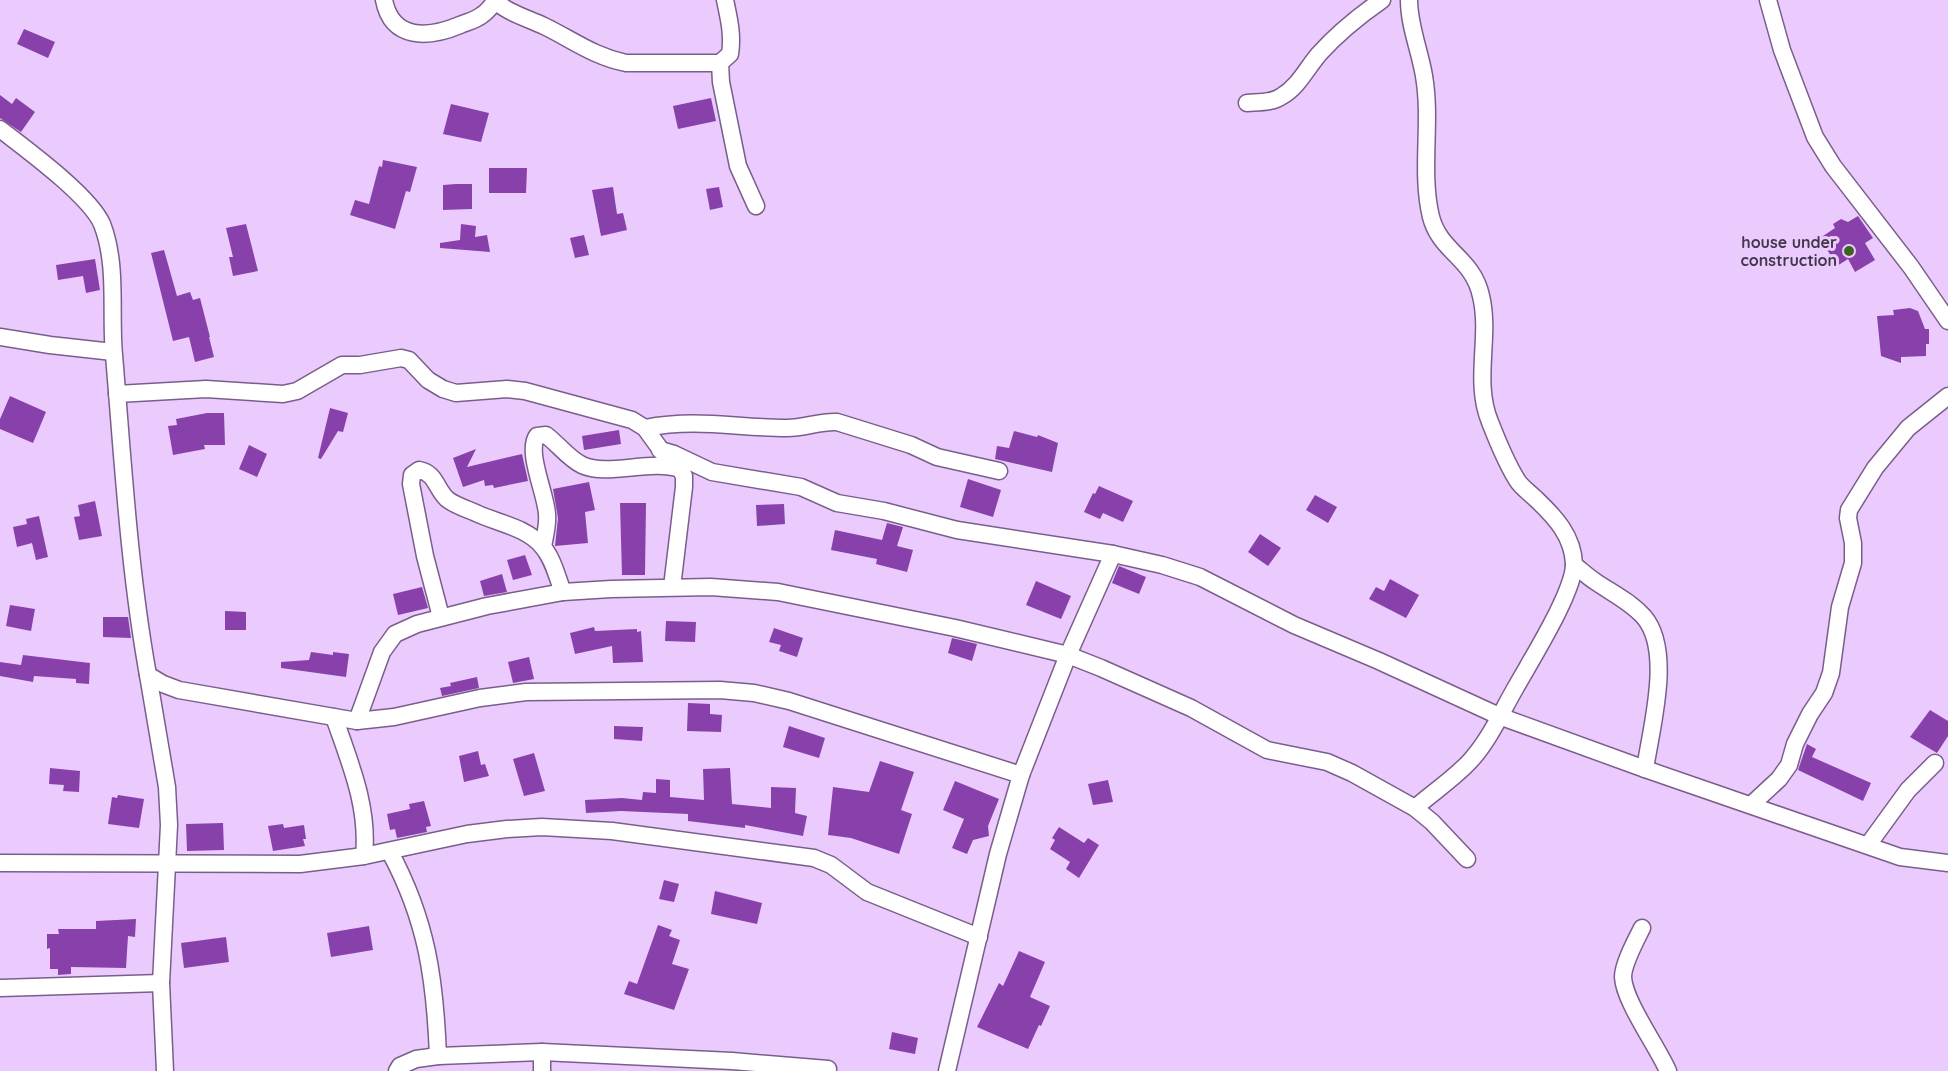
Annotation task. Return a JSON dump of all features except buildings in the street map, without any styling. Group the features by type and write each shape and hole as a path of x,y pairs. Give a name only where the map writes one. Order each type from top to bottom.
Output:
{"street":[{"path":"384,0 386,13 395,24 406,31 419,34 435,33 452,28 482,15 494,1 516,15 557,33 598,56 626,63 720,63 730,54 732,41 725,0"},
{"path":"1246,103 1267,102 1283,96 1299,81 1319,54 1364,13 1382,0"},
{"path":"1409,0 1424,75 1427,106 1427,180 1431,217 1439,236 1470,268 1478,282 1486,321 1482,366 1484,398 1489,420 1518,482 1563,528 1570,544 1574,565 1569,587 1561,603 1488,736 1470,761 1415,808"},
{"path":"1768,0 1782,50 1815,137 1833,166 1911,267 1948,321"},
{"path":"720,63 721,82 738,166 756,206"},
{"path":"0,129 48,166 82,198 102,224 111,268 113,352 138,613 167,787 169,825 161,983 165,1071"},
{"path":"0,337 113,352"},
{"path":"117,393 206,389 283,394 297,391 342,365 360,365 400,358 409,360 428,380 443,389 456,393 507,389 525,391 632,420 645,428 674,467"},
{"path":"1751,805 1779,779 1789,765 1795,744 1824,693 1831,673 1840,607 1853,562 1849,510 1875,468 1908,428 1948,396"},
{"path":"645,428 688,423 794,428 837,422 911,445 938,457 999,471"},
{"path":"543,546 547,514 535,458 533,442 537,436 546,435 575,461 585,466 600,469 657,465 674,467 680,469 684,476 684,487 672,587"},
{"path":"660,450 712,472 801,487 837,503 884,511 957,530 1113,554 1200,578 1294,625 1499,716 1900,857 1948,863"},
{"path":"441,617 425,556 411,484 412,475 419,470 426,471 433,477 447,500 530,535 543,546 555,568 563,592"},
{"path":"947,1071 998,854 1021,775 1068,655 1113,554"},
{"path":"1574,565 1633,606 1645,618 1655,635 1659,654 1659,673 1645,769"},
{"path":"357,721 382,652 395,634 417,624 487,606 563,592 672,587 739,588 778,592 923,621 1068,655 1191,708 1268,750 1327,762 1352,773 1415,808 1432,822 1467,859"},
{"path":"148,675 179,690 357,721 394,717 480,698 526,692 720,690 754,693 789,701 1021,775"},
{"path":"334,717 364,813 366,834 364,856"},
{"path":"1868,844 1891,816 1908,790 1935,763"},
{"path":"0,864 300,864 390,852 467,834 507,829 542,827 612,831 814,858 831,865 867,892 979,938"},
{"path":"390,852 406,882 420,917 436,1007 438,1056"},
{"path":"1642,928 1623,975 1631,1003 1668,1071"},
{"path":"0,988 161,983"},
{"path":"542,1052 542,1071"},
{"path":"397,1071 400,1066 416,1059 438,1056 542,1052 732,1061 828,1069"}],"place":[{"name":"house under construction","path":"1849,251"}]}
